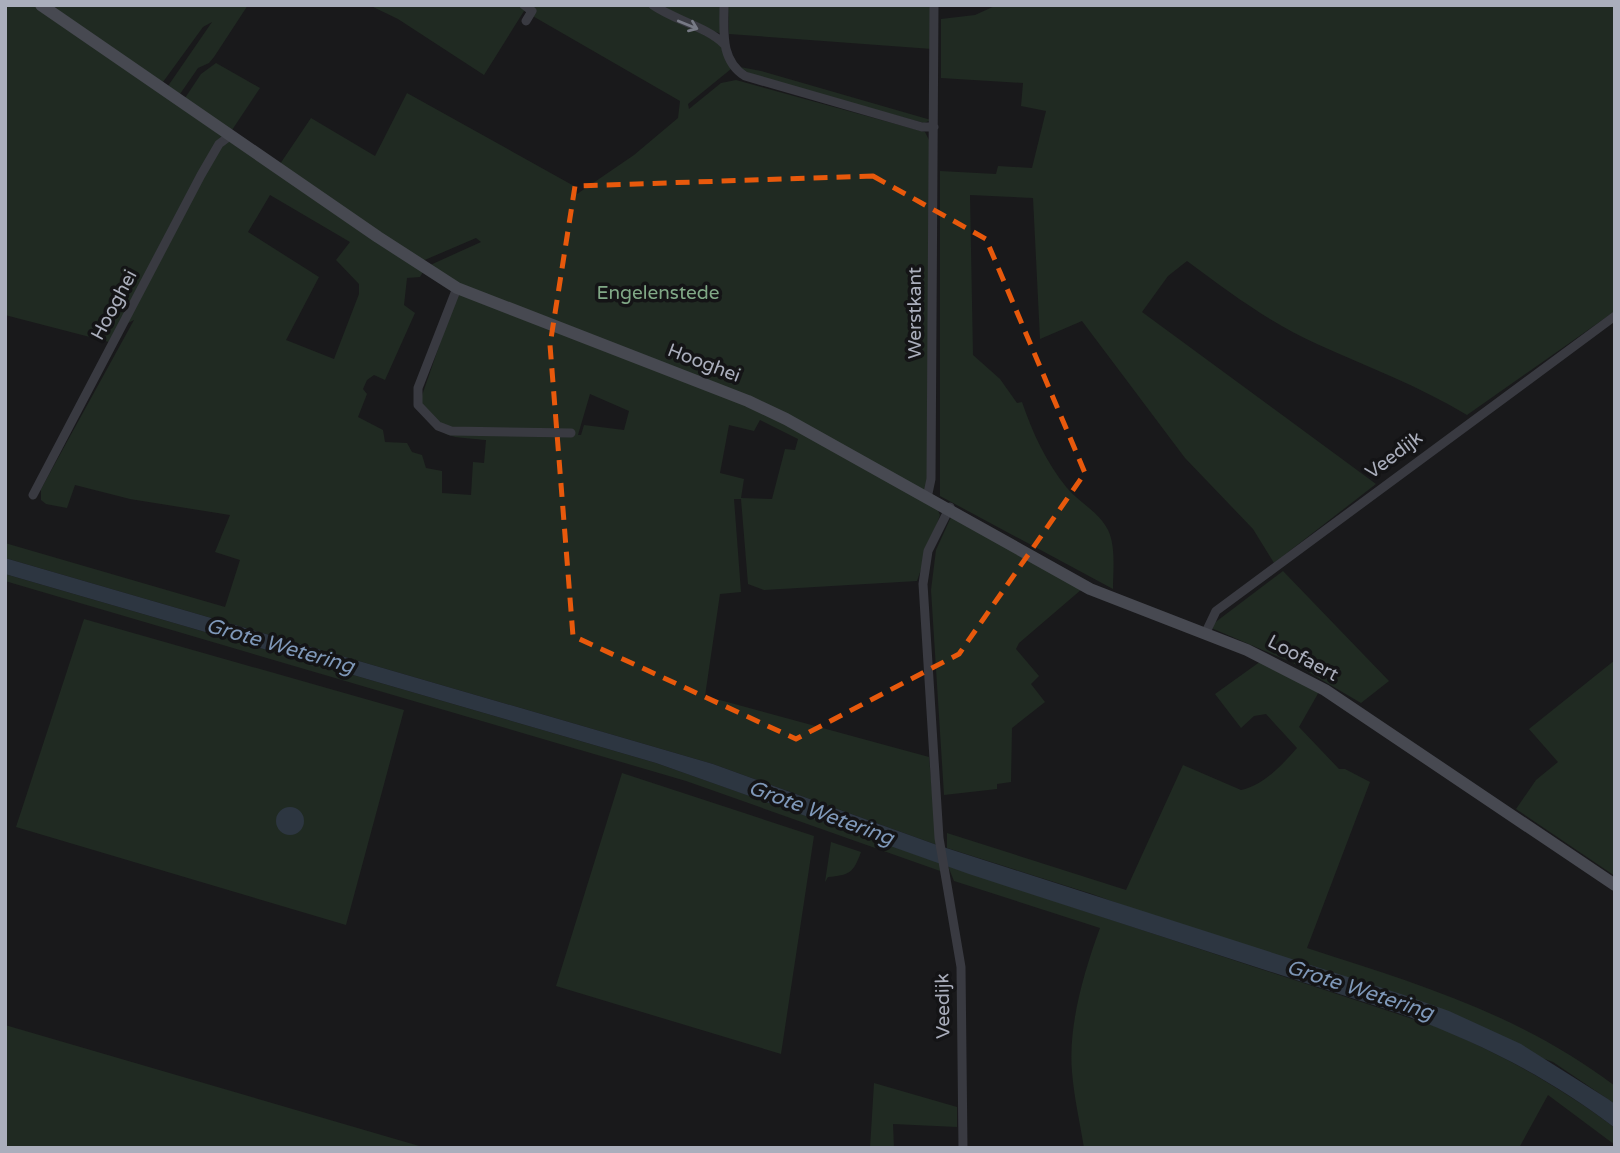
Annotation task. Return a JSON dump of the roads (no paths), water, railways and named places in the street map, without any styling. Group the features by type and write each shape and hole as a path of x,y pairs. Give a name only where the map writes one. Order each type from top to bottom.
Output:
{"street":[{"name":"Hooghei","path":"41,5 378,237 457,288 748,401 786,419 927,498"},
{"path":"524,5 532,12 526,21"},
{"path":"653,5 676,20 717,37 724,44"},
{"path":"724,5 724,44 731,65 745,76 922,127 934,127"},
{"name":"Werstkant","path":"927,498 931,479 934,5"},
{"name":"Hooghei","path":"33,495 201,175 219,144 231,135"},
{"path":"457,288 418,388 418,405 438,426 451,431 571,433"},
{"name":"Veedijk","path":"1206,632 1216,611 1615,316"},
{"name":"Loofaert","path":"927,498 950,508 1090,589 1206,632 1325,690 1615,884"},
{"name":"Veedijk","path":"950,508 928,551 923,584 939,838 961,967 963,1148"}],"water":[{"name":"Grote Wetering","path":"5,558 713,764 937,845 1404,995 1449,1011 1521,1044 1615,1104 1615,1128 1564,1092 1511,1062 1484,1048 1398,1013 969,874 656,763 5,574"},
{"path":"290,807 300,811 304,821 300,831 290,835 280,831 276,821 280,811"}],"park label":[{"name":"Engelenstede","path":"658,293"}]}
